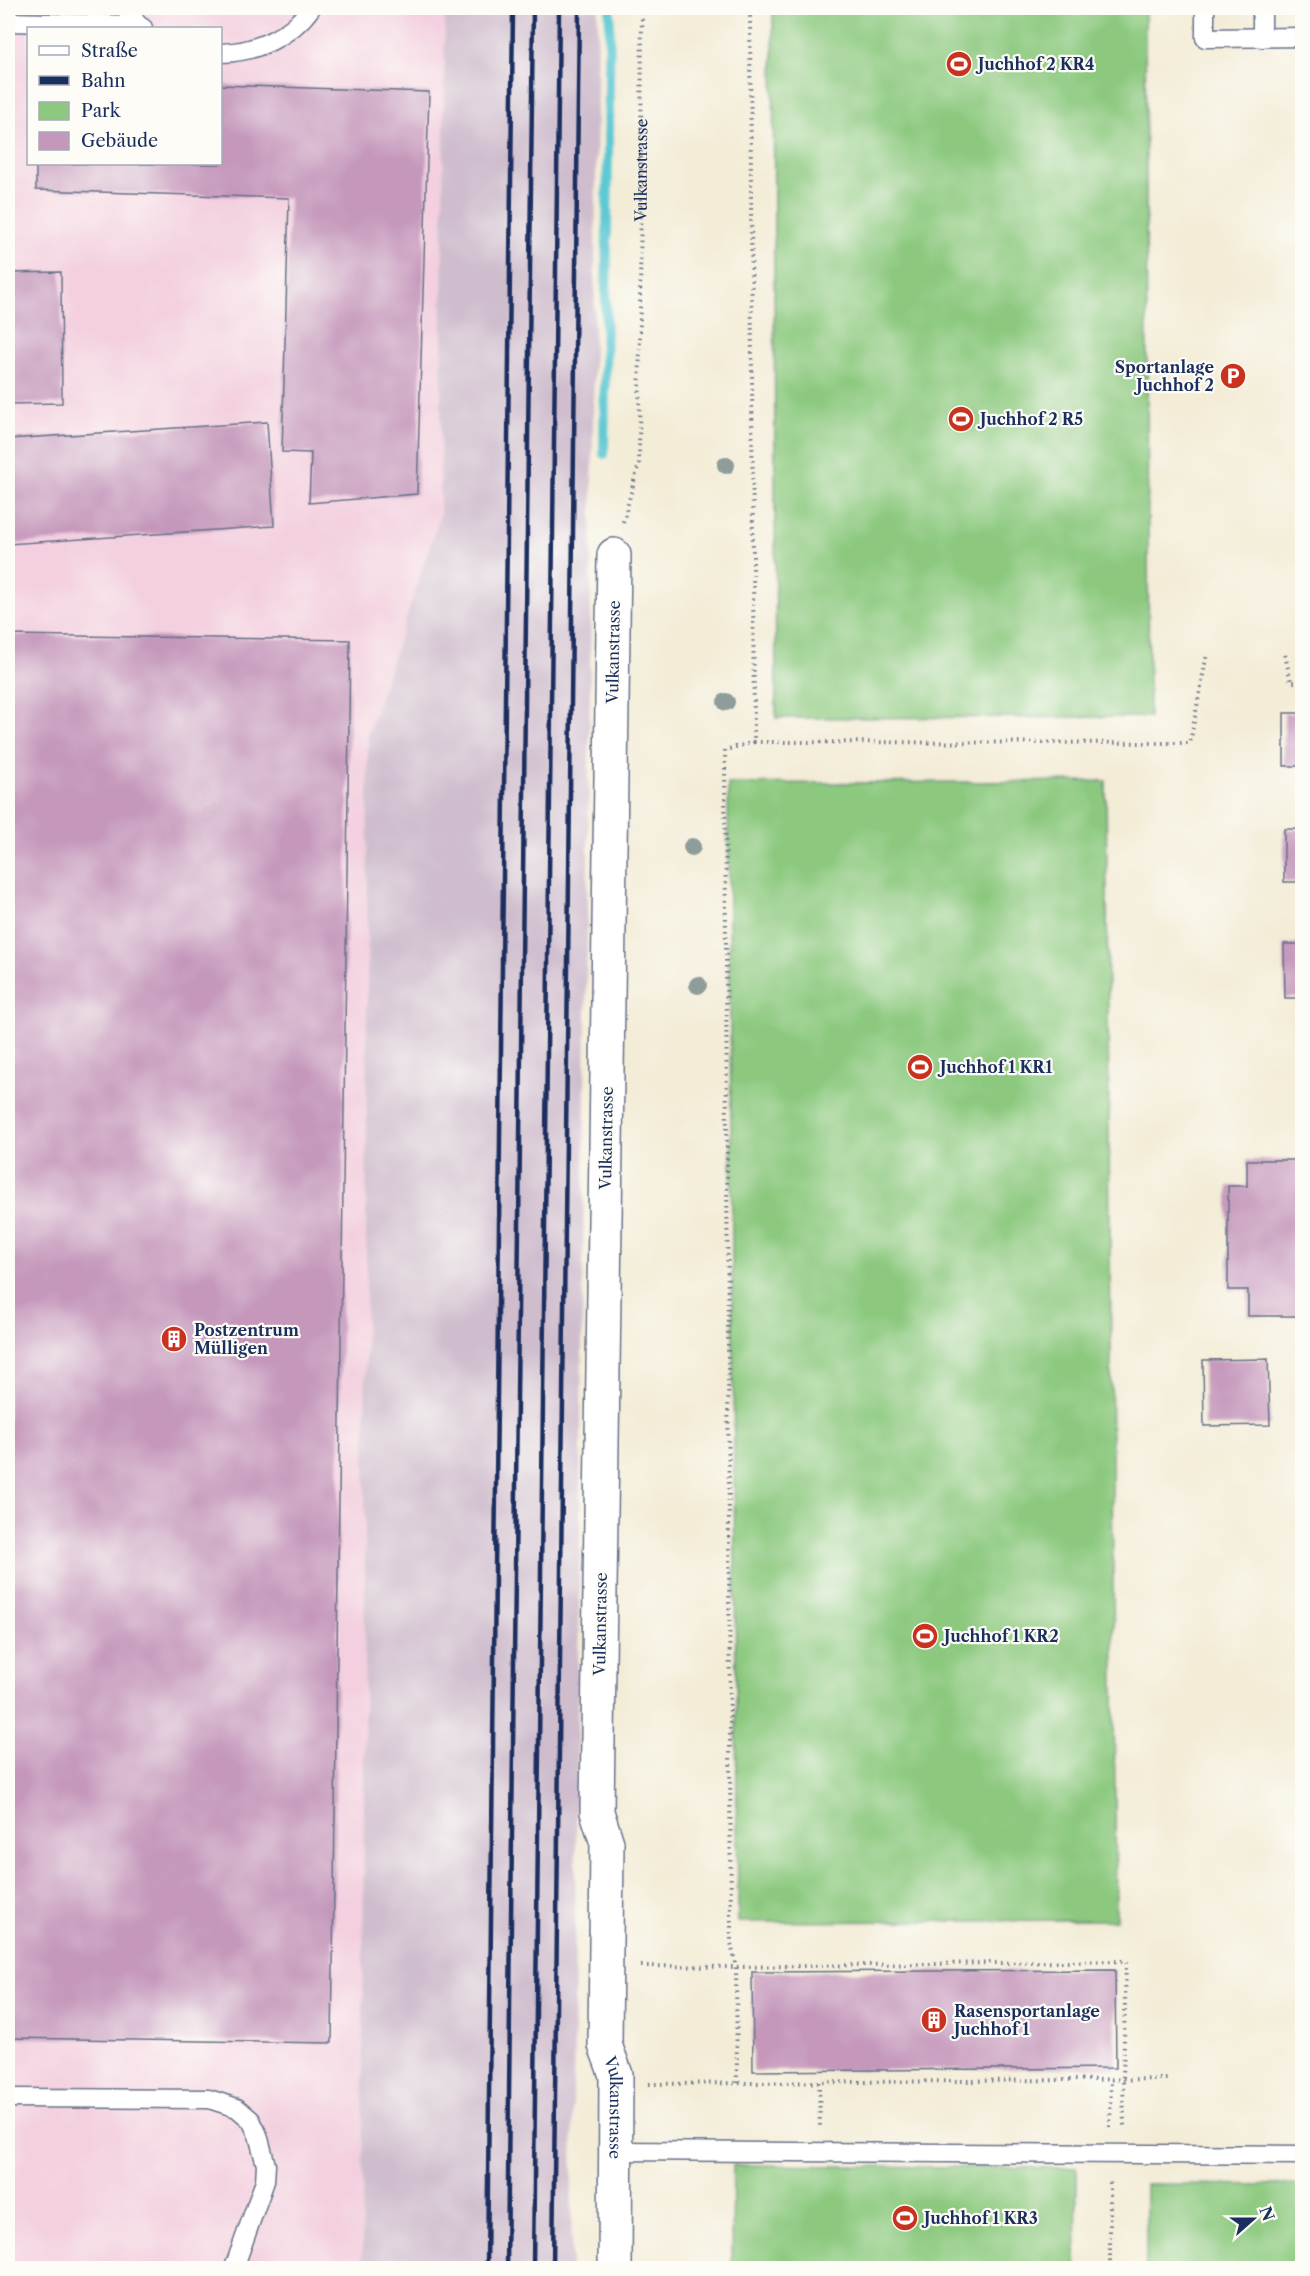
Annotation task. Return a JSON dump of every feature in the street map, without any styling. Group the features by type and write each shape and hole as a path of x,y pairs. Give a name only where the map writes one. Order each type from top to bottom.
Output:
{"street":[{"name":"Vulkanstrasse","path":"614,555 597,1812 608,1843 604,2045 616,2075 615,2268"}],"lane":[{"path":"126,8 140,27"},
{"path":"222,53 234,53 259,47 286,32 311,8"},
{"path":"1205,8 1205,38 1302,37"},
{"path":"1262,8 1262,38"},
{"path":"8,22 140,27"},
{"path":"8,2098 208,2099 237,2108 251,2120 266,2165 265,2181 234,2268"},
{"path":"615,2151 1117,2152 1302,2155"}],"path":[{"name":"Vulkanstrasse","path":"614,555 639,463 642,8"},
{"path":"750,8 754,742"},
{"path":"737,2083 736,1967 731,1943 725,750 754,742 1190,743 1207,654"},
{"path":"1285,655 1291,682 1302,682"},
{"path":"604,1965 736,1967 1126,1961 1123,2079 1110,2268"},
{"path":"1110,2079 1117,2152"},
{"path":"616,2084 1170,2079"},
{"path":"819,2082 820,2152"}],"shaded area":[{"path":"8,8 445,8 440,515 368,733 362,2268 8,2268"},
{"path":"445,8 598,8 571,2268 362,2268 368,733 440,515"}],"green space":[{"name":"Juchhof 2 R5","path":"773,8 1145,8 1149,717 776,718"},
{"path":"1106,781 1116,1920 738,1922 728,784"},
{"name":"Juchhof 1 KR3","path":"733,2165 1077,2168 1076,2268 732,2268"},
{"path":"1146,2184 1302,2185 1302,2268 1146,2268"}],"building":[{"path":"222,85 429,92 417,494 309,503 311,453 282,452 289,198 36,190 36,165 222,165"},
{"path":"61,272 62,403 8,404 8,273"},
{"path":"267,422 274,526 8,544 8,439"},
{"name":"Postzentrum Mülligen","path":"8,635 350,640 332,2043 8,2038"},
{"path":"1284,713 1302,713 1302,766 1284,766"},
{"path":"1284,829 1302,829 1302,882 1284,882"},
{"path":"1284,944 1302,944 1302,998 1285,998"},
{"path":"1247,1160 1302,1160 1302,1316 1248,1316 1248,1290 1228,1290 1228,1186 1247,1186"},
{"path":"1268,1359 1270,1425 1204,1426 1203,1360"},
{"name":"Rasensportanlage Juchhof 1","path":"1115,1970 1116,2068 753,2071 752,1972"}],"waterway":[{"path":"604,454 610,8"}],"railway":[{"path":"487,2268 513,8"},
{"path":"507,2268 533,8"},
{"path":"533,2268 559,8"},
{"path":"553,2268 579,8"}],"place":[{"name":"Juchhof 2 KR4","path":"959,64"},
{"name":"Sportanlage Juchhof 2","path":"1233,376"},
{"name":"Juchhof 2 R5","path":"961,419"},
{"name":"Juchhof 1 KR1","path":"920,1067"},
{"name":"Postzentrum Mülligen","path":"174,1339"},
{"name":"Juchhof 1 KR2","path":"925,1636"},
{"name":"Rasensportanlage Juchhof 1","path":"934,2020"},
{"name":"Juchhof 1 KR3","path":"905,2218"}]}
